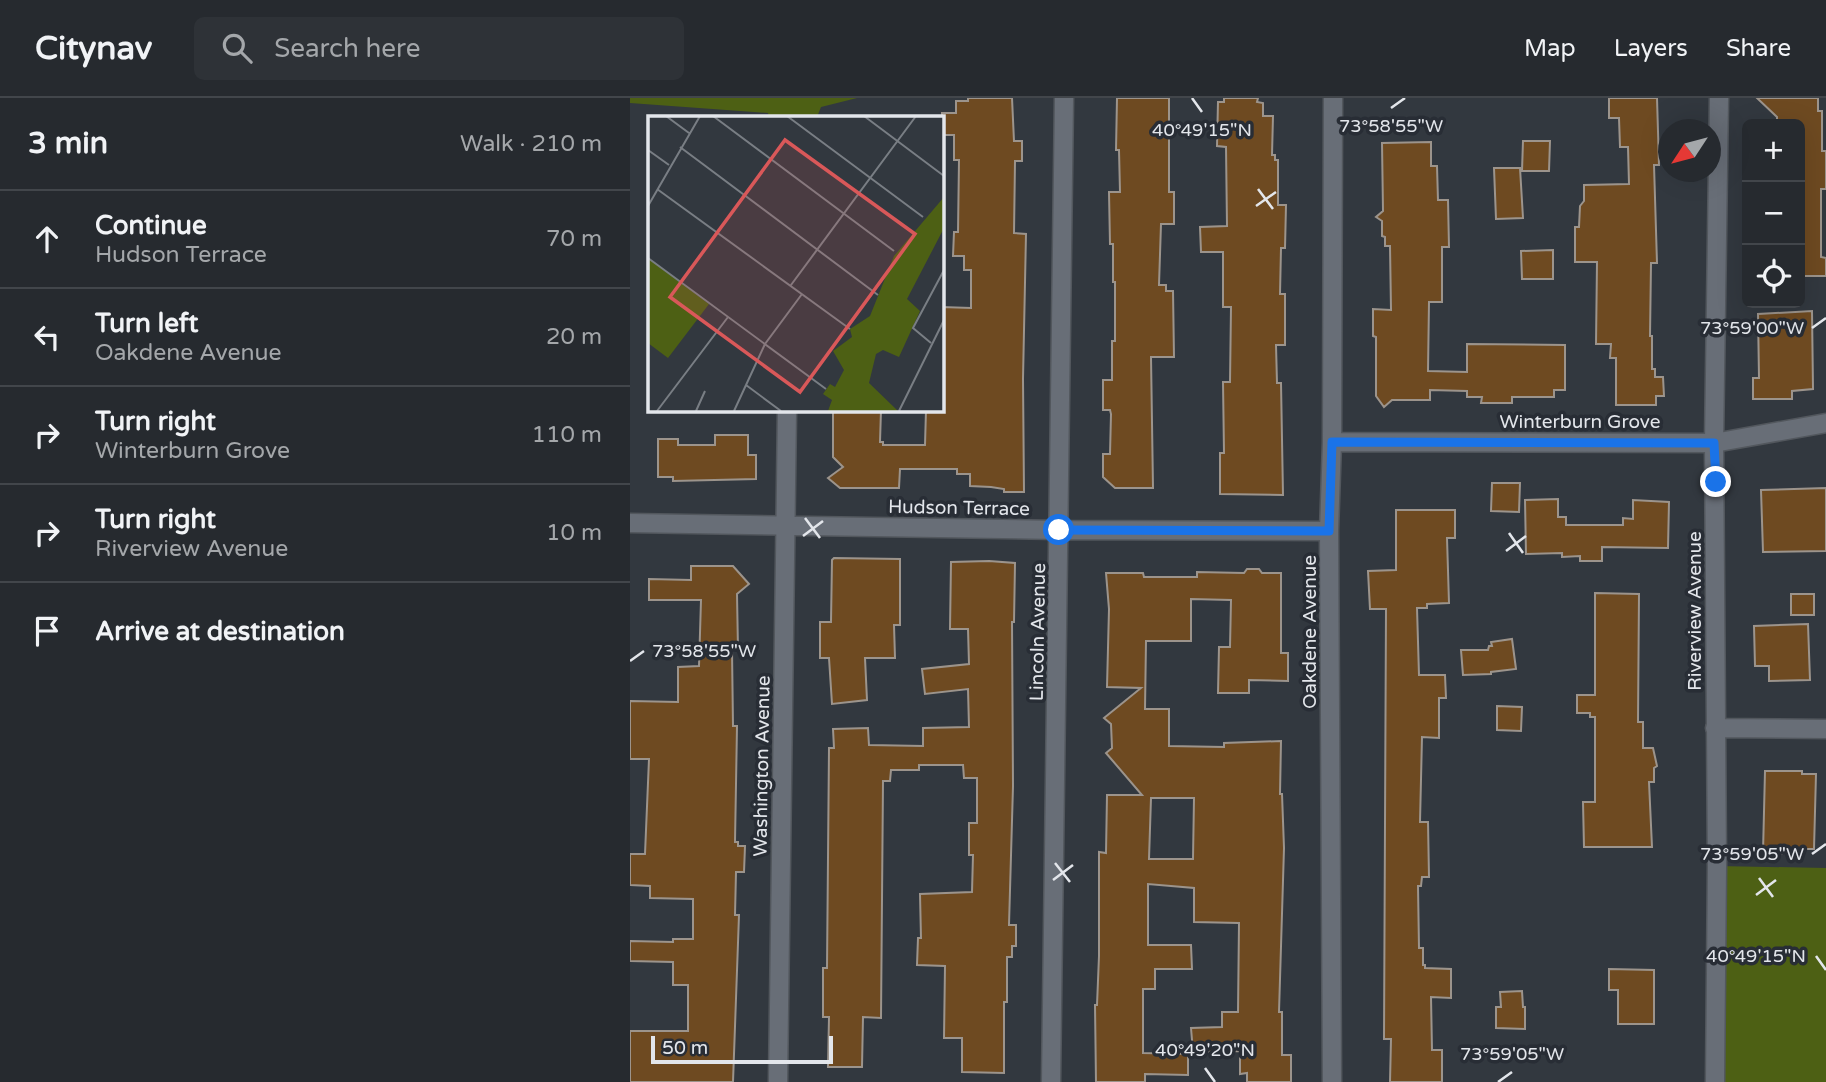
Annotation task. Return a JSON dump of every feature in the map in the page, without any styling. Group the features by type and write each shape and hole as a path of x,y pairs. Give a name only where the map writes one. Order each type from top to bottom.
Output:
{"street":[{"name":"Lincoln Avenue","path":"1051,1082 1064,98"},
{"name":"Oakdene Avenue","path":"1332,1082 1329,531 1332,442 1333,98"},
{"name":"Riverview Avenue","path":"1715,1082 1717,866 1714,443 1719,98"},
{"name":"Washington Avenue","path":"778,1082 787,411"},
{"name":"Winterburn Grove","path":"1332,442 1714,443 1826,423"},
{"name":"Hudson Terrace","path":"630,523 1329,531"},
{"path":"1715,728 1826,729"}],"green space":[{"path":"630,98 857,98 821,107 817,116 769,116 768,113 630,103"},
{"path":"1717,866 1826,868 1826,1082 1715,1082"}],"building":[{"path":"968,98 1012,98 1014,141 1022,141 1022,161 1015,161 1014,233 1026,234 1024,492 1004,492 1004,489 970,486 970,474 957,474 957,469 900,469 899,488 840,488 828,478 843,467 833,457 833,411 881,411 880,442 883,442 883,445 925,445 926,411 943,411 943,307 971,308 971,270 964,270 964,256 953,256 954,232 958,232 959,160 954,160 954,135 943,135 942,113 956,113 956,101 968,101"},
{"path":"1117,98 1169,98 1169,192 1174,192 1174,224 1161,224 1159,285 1166,285 1166,291 1173,291 1174,357 1151,357 1153,488 1115,488 1103,477 1103,454 1110,454 1111,414 1110,410 1103,410 1103,380 1112,380 1112,341 1115,341 1115,282 1113,244 1110,244 1109,192 1120,192 1119,150 1116,150"},
{"path":"1224,98 1258,98 1257,102 1263,103 1263,116 1273,116 1272,155 1278,160 1278,205 1286,205 1280,294 1285,294 1285,345 1276,345 1277,383 1281,383 1283,495 1220,494 1220,453 1224,453 1223,382 1230,382 1231,307 1223,307 1223,252 1201,252 1200,227 1227,226 1226,147 1217,146 1218,102 1224,102"},
{"path":"1609,98 1657,98 1658,165 1654,165 1657,263 1651,263 1650,336 1652,369 1655,369 1655,377 1663,377 1664,396 1656,396 1656,405 1616,405 1616,358 1610,358 1611,344 1596,344 1597,262 1575,262 1575,227 1579,227 1584,185 1629,184 1628,147 1620,147 1619,118 1609,118"},
{"path":"1757,98 1818,98 1818,111 1822,111 1822,151 1826,151 1826,189 1821,189 1821,257 1826,258 1826,276 1805,276 1805,119 1777,117"},
{"path":"1523,141 1550,141 1549,171 1522,171"},
{"path":"1431,142 1431,166 1437,166 1438,200 1448,200 1449,247 1442,247 1442,302 1429,302 1428,371 1467,372 1467,344 1565,345 1565,390 1554,390 1554,397 1512,397 1512,403 1481,403 1482,397 1467,397 1467,391 1430,390 1430,400 1392,400 1384,407 1376,396 1373,309 1391,310 1390,246 1385,246 1382,221 1376,217 1383,211 1382,143"},
{"path":"1494,168 1520,168 1523,218 1496,219"},
{"path":"1553,250 1553,279 1522,279 1521,251"},
{"path":"1812,311 1813,389 1792,391 1792,399 1753,399 1753,378 1759,378 1758,314"},
{"path":"715,435 748,435 748,455 756,455 756,479 673,481 673,477 658,477 658,439 678,439 678,445 715,445"},
{"path":"1492,483 1520,483 1519,512 1491,511"},
{"path":"1826,488 1826,551 1763,552 1761,490"},
{"path":"1558,499 1558,517 1566,517 1566,525 1623,525 1623,518 1633,519 1633,500 1669,502 1668,548 1602,547 1602,561 1580,561 1580,556 1562,557 1562,553 1526,554 1525,500"},
{"path":"1396,510 1455,510 1455,538 1447,538 1449,603 1427,604 1427,608 1417,608 1419,675 1445,675 1446,698 1439,698 1439,738 1422,737 1420,822 1428,822 1429,877 1422,877 1421,886 1418,886 1419,948 1423,948 1423,965 1425,968 1451,969 1451,998 1431,997 1432,1050 1442,1050 1442,1082 1390,1082 1391,1039 1384,1039 1386,609 1370,609 1368,571 1396,570"},
{"path":"834,558 900,559 900,625 894,625 895,658 865,658 867,700 832,704 829,658 820,658 820,622 831,622"},
{"path":"951,562 1015,563 1009,925 1016,925 1016,946 1012,946 1012,957 1007,957 1004,1073 962,1072 962,1038 944,1038 945,966 917,965 918,938 921,938 920,894 972,892 973,855 969,855 969,823 977,823 977,778 964,778 963,765 919,765 919,770 891,770 890,781 883,781 881,1018 863,1017 862,1067 828,1067 829,1017 823,1017 823,968 827,968 829,748 834,748 833,729 868,728 869,745 923,746 923,728 969,727 968,689 925,694 922,669 969,664 968,629 950,629"},
{"path":"691,566 733,566 749,584 737,594 738,650 732,650 733,726 737,726 735,842 738,842 738,846 745,846 744,872 736,872 735,915 739,915 733,1082 630,1082 630,1031 688,1031 688,985 673,985 673,962 630,961 630,941 673,942 673,939 693,939 693,899 650,898 650,886 630,885 630,854 645,854 649,759 630,759 630,701 678,702 678,667 699,666 701,600 649,600 649,579 691,580"},
{"path":"1247,569 1259,569 1262,573 1281,573 1281,653 1288,653 1288,681 1249,680 1249,693 1218,693 1219,647 1230,647 1231,600 1191,599 1191,641 1146,641 1145,709 1169,709 1169,746 1224,747 1224,743 1281,741 1280,794 1284,848 1279,1012 1282,1012 1282,1055 1291,1055 1291,1082 1247,1082 1247,1073 1240,1074 1240,1051 1193,1052 1191,1028 1222,1027 1222,1012 1238,1012 1239,923 1194,922 1194,888 1148,884 1148,945 1191,945 1192,969 1155,969 1155,989 1143,989 1143,1053 1188,1054 1188,1075 1145,1074 1145,1082 1096,1082 1099,852 1106,853 1107,795 1142,795 1106,753 1112,748 1111,724 1104,718 1141,688 1107,687 1109,609 1106,573 1143,573 1144,577 1197,577 1197,572 1244,573","holes":["1151,798 1194,798 1193,859 1149,859"]},
{"path":"1595,593 1639,594 1638,722 1643,722 1643,748 1653,748 1657,766 1654,768 1654,782 1649,782 1652,847 1584,847 1583,802 1595,802 1595,717 1590,717 1590,713 1577,713 1577,695 1595,695"},
{"path":"1791,594 1814,594 1814,615 1791,615"},
{"path":"1808,624 1810,680 1769,681 1769,666 1755,666 1754,626"},
{"path":"1512,639 1516,669 1491,674 1463,675 1461,650 1488,650 1489,646 1492,646 1491,642"},
{"path":"1497,706 1522,707 1521,731 1497,730"},
{"path":"1765,771 1802,771 1802,774 1816,774 1814,849 1798,849 1798,854 1763,853"},
{"path":"1609,969 1654,970 1654,1024 1618,1024 1618,990 1609,990"},
{"path":"1522,991 1525,1029 1496,1028 1496,1007 1501,1007 1500,992"}],"route":[{"path":"1059,530 1329,531 1332,442 1714,443 1716,482"}]}
